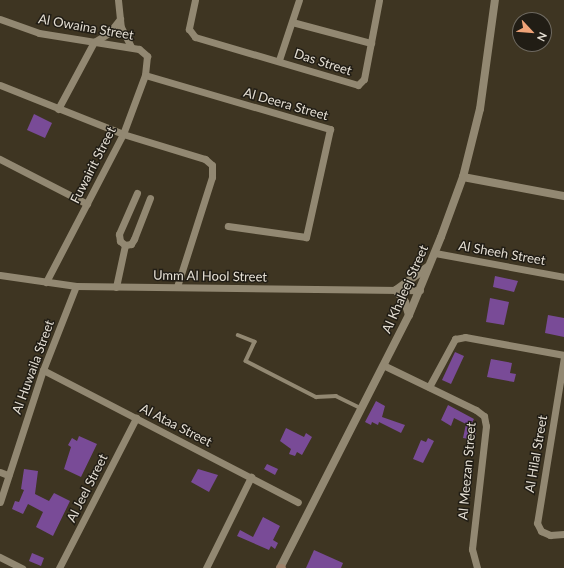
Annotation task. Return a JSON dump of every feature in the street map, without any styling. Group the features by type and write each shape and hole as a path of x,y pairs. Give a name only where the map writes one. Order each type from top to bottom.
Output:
{"street":[{"path":"118,0 120,20 124,34 132,47"},
{"name":"Das Street","path":"195,0 189,29 195,37 279,60 358,85 364,79 379,0"},
{"path":"279,60 299,0"},
{"name":"Al Khaleej Street","path":"280,568 409,315 435,253 463,177 480,109 495,0"},
{"name":"Al Owaina Street","path":"0,19 39,33 132,47 145,53"},
{"path":"58,109 94,42 109,33 120,20"},
{"path":"292,22 371,43"},
{"name":"Fuwairit Street","path":"46,282 123,134 145,75 147,61 145,53"},
{"name":"Al Deera Street","path":"145,75 330,129 306,237 228,226"},
{"path":"0,85 123,134 205,159 212,165 212,177 177,287"},
{"path":"0,159 87,204"},
{"path":"463,177 564,196"},
{"path":"125,245 120,241 119,234 137,193"},
{"path":"116,287 125,245 134,239 150,198"},
{"name":"Al Sheeh Street","path":"435,253 564,277"},
{"path":"409,315 405,302 396,290 414,279 430,265"},
{"name":"Umm Al Hool Street","path":"0,276 76,286 420,290"},
{"name":"Al Huwaila Street","path":"0,502 43,370 76,286"},
{"path":"429,387 455,339 465,337 564,356"},
{"name":"Al Hilal Street","path":"564,356 537,523 541,531 550,536 564,534"},
{"name":"Al Meezan Street","path":"383,365 476,410 484,416 486,426 472,549 477,568"},
{"name":"Al Ataa Street","path":"43,370 298,502"},
{"path":"555,412 564,414"},
{"name":"Al Jeel Street","path":"59,568 136,418"},
{"path":"0,472 8,475"},
{"path":"206,568 251,477"},
{"path":"0,557 22,568"}],"lane":[{"path":"238,335 255,342 246,361 316,397 336,396 361,408"}],"building":[{"path":"34,114 52,123 45,138 27,130"},
{"path":"495,276 518,281 514,292 493,287"},
{"path":"490,298 509,302 504,325 486,322"},
{"path":"548,315 564,318 564,337 545,333"},
{"path":"455,352 464,356 451,384 442,380"},
{"path":"491,359 512,363 510,373 516,374 514,382 487,377"},
{"path":"376,401 385,406 382,417 405,425 401,433 379,422 378,425 372,422 371,425 365,422"},
{"path":"448,405 474,419 469,428 476,429 475,440 463,438 466,424 454,418 451,426 441,420"},
{"path":"286,428 304,437 306,433 312,437 302,455 297,452 295,456 289,454 291,449 280,441"},
{"path":"79,436 97,444 81,477 64,469 71,447 68,445 72,438 77,441"},
{"path":"428,438 434,441 423,463 413,459 421,440 426,442"},
{"path":"267,464 278,469 275,475 264,469"},
{"path":"24,469 38,471 35,494 49,501 54,493 70,501 53,536 36,527 43,512 28,504 23,514 12,509 15,501 19,502 24,490 21,489"},
{"path":"198,469 218,475 209,492 191,482"},
{"path":"263,517 280,526 273,540 278,543 275,549 271,546 269,550 237,536 240,530 253,537"},
{"path":"314,550 343,563 341,568 306,568"},
{"path":"32,553 44,558 41,566 29,561"}]}
